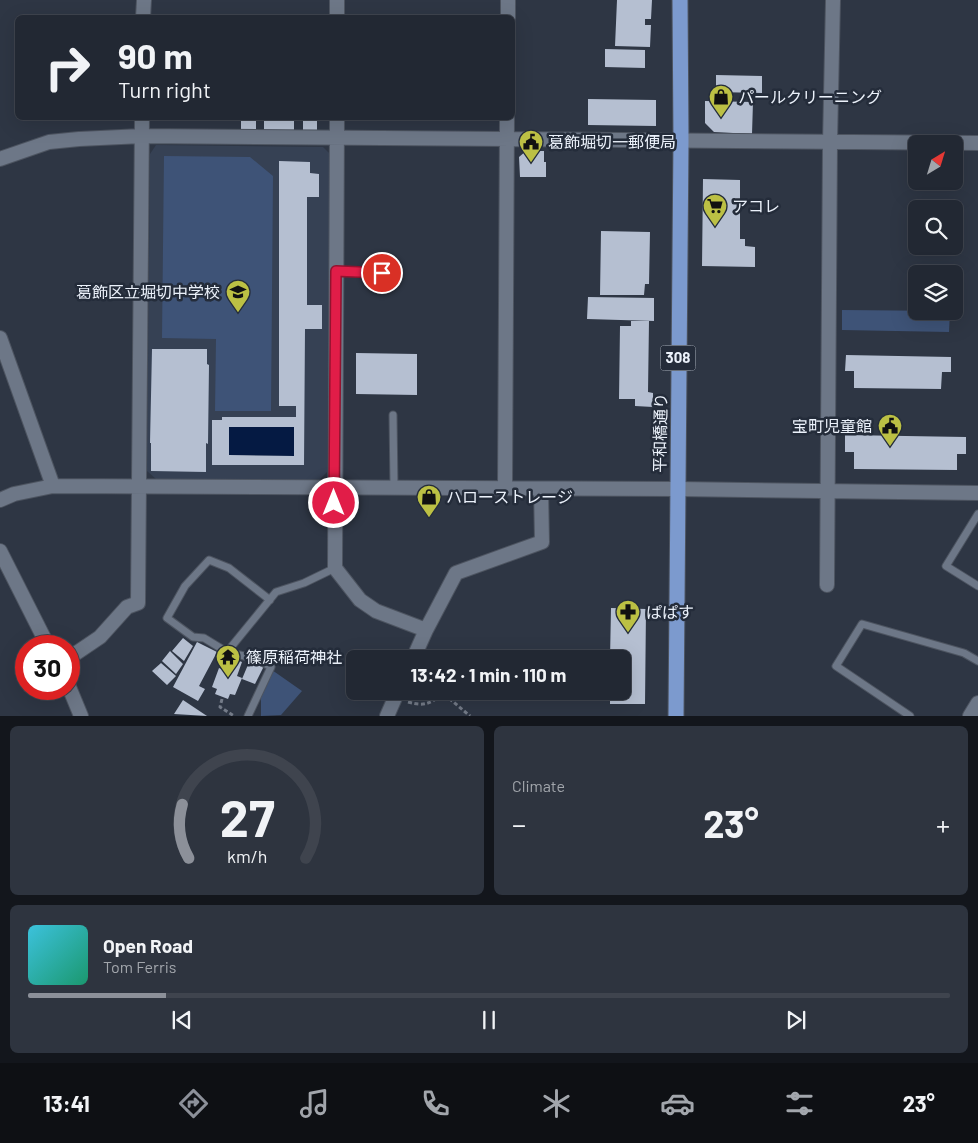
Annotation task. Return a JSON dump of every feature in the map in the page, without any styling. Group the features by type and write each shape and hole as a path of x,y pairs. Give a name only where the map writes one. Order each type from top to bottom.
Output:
{"main road":[{"name":"平和橋通り","path":"676,716 681,140 680,0"}],"street":[{"path":"143,15 144,0"},
{"path":"337,0 337,15"},
{"path":"508,0 508,15"},
{"path":"827,585 830,143 833,0"},
{"path":"80,651 100,637 127,607 138,603 142,120"},
{"path":"337,120 335,568 360,600 376,611 426,630"},
{"path":"506,488 508,120"},
{"path":"0,159 49,142 142,136 978,143"},
{"path":"0,338 53,486"},
{"path":"0,500 14,494 53,486 677,489 978,493"},
{"path":"417,650 456,573 542,542 541,489"},
{"path":"0,552 42,635"},
{"path":"74,700 81,716"},
{"path":"387,716 394,700"},
{"path":"970,716 978,703"}],"lane":[{"path":"336,271 398,273"},
{"path":"393,415 394,487"},
{"path":"978,514 946,566 978,586"},
{"path":"248,716 270,667 256,659 227,652 204,638 193,637 167,618 185,586 210,560 229,568 270,600"},
{"path":"227,652 276,592 304,583 335,568"},
{"path":"910,716 836,666 862,624 964,653 978,661"}],"path":[{"path":"222,699 220,706 234,716"},
{"path":"409,700 421,706 434,700"},
{"path":"451,700 470,716"}],"shaded area":[{"name":"葛飾区立堀切中学校","path":"156,145 323,147 330,154 327,472 318,481 156,479 147,471 150,154"},
{"path":"164,156 250,157 273,176 271,411 215,411 216,339 162,338"},
{"path":"842,310 908,311 908,320 950,320 949,332 842,330"},
{"path":"229,427 294,427 294,456 229,455"},
{"path":"272,670 302,691 281,715 261,716 261,693"}],"building":[{"path":"617,0 652,0 651,19 645,19 645,25 651,25 650,47 615,46"},
{"path":"605,49 645,50 645,68 605,67"},
{"path":"716,75 762,76 762,93 716,92"},
{"path":"588,99 656,100 656,126 588,125"},
{"path":"705,101 753,102 752,134 714,132 705,123"},
{"path":"241,120 256,120 256,130 241,130"},
{"path":"264,120 294,120 294,130 264,130"},
{"path":"303,120 317,120 317,130 303,130"},
{"path":"526,151 544,151 546,177 520,177 519,157"},
{"path":"279,161 310,162 310,173 319,174 319,197 307,197 307,305 322,305 322,329 305,329 304,465 212,465 212,420 222,420 222,417 296,417 296,406 279,406","holes":["229,427 294,427 294,456 229,455"]},
{"path":"703,179 740,180 740,239 745,239 745,246 755,247 755,267 702,266"},
{"path":"601,231 650,232 649,284 645,284 644,295 600,295"},
{"path":"588,297 654,298 654,321 587,319"},
{"path":"631,321 649,321 648,392 653,393 653,407 635,406 635,399 619,399 620,326 631,326"},
{"path":"152,349 207,349 207,364 209,365 206,472 151,471"},
{"path":"356,353 417,354 417,395 356,394"},
{"path":"846,355 951,357 951,372 942,372 941,389 854,388 854,371 845,371"},
{"path":"845,435 966,437 966,454 957,454 957,470 854,469 854,452 845,452"},
{"path":"611,608 646,609 645,704 610,704 610,700 631,700 631,650 610,650"},
{"path":"183,638 193,646 184,661 172,651"},
{"path":"197,642 217,652 199,686 205,689 198,701 173,687"},
{"path":"170,651 183,664 176,674 162,661"},
{"path":"228,657 242,662 237,676 242,678 235,695 230,694 228,699 215,694 217,689 212,687 219,668 224,670"},
{"path":"250,660 264,666 255,684 242,679"},
{"path":"161,663 176,676 167,685 152,671"},
{"path":"183,700 207,716 174,714"}],"place":[{"name":"パールクリーニング","path":"721,118"},
{"name":"葛飾堀切一郵便局","path":"531,163"},
{"name":"アコレ","path":"715,227"},
{"name":"葛飾区立堀切中学校","path":"238,313"},
{"name":"宝町児童館","path":"890,447"},
{"name":"ハローストレージ","path":"429,518"},
{"name":"ぱぱす","path":"628,633"},
{"name":"篠原稲荷神社","path":"228,678"}],"route":[{"path":"334,503 336,271 382,273"}]}
